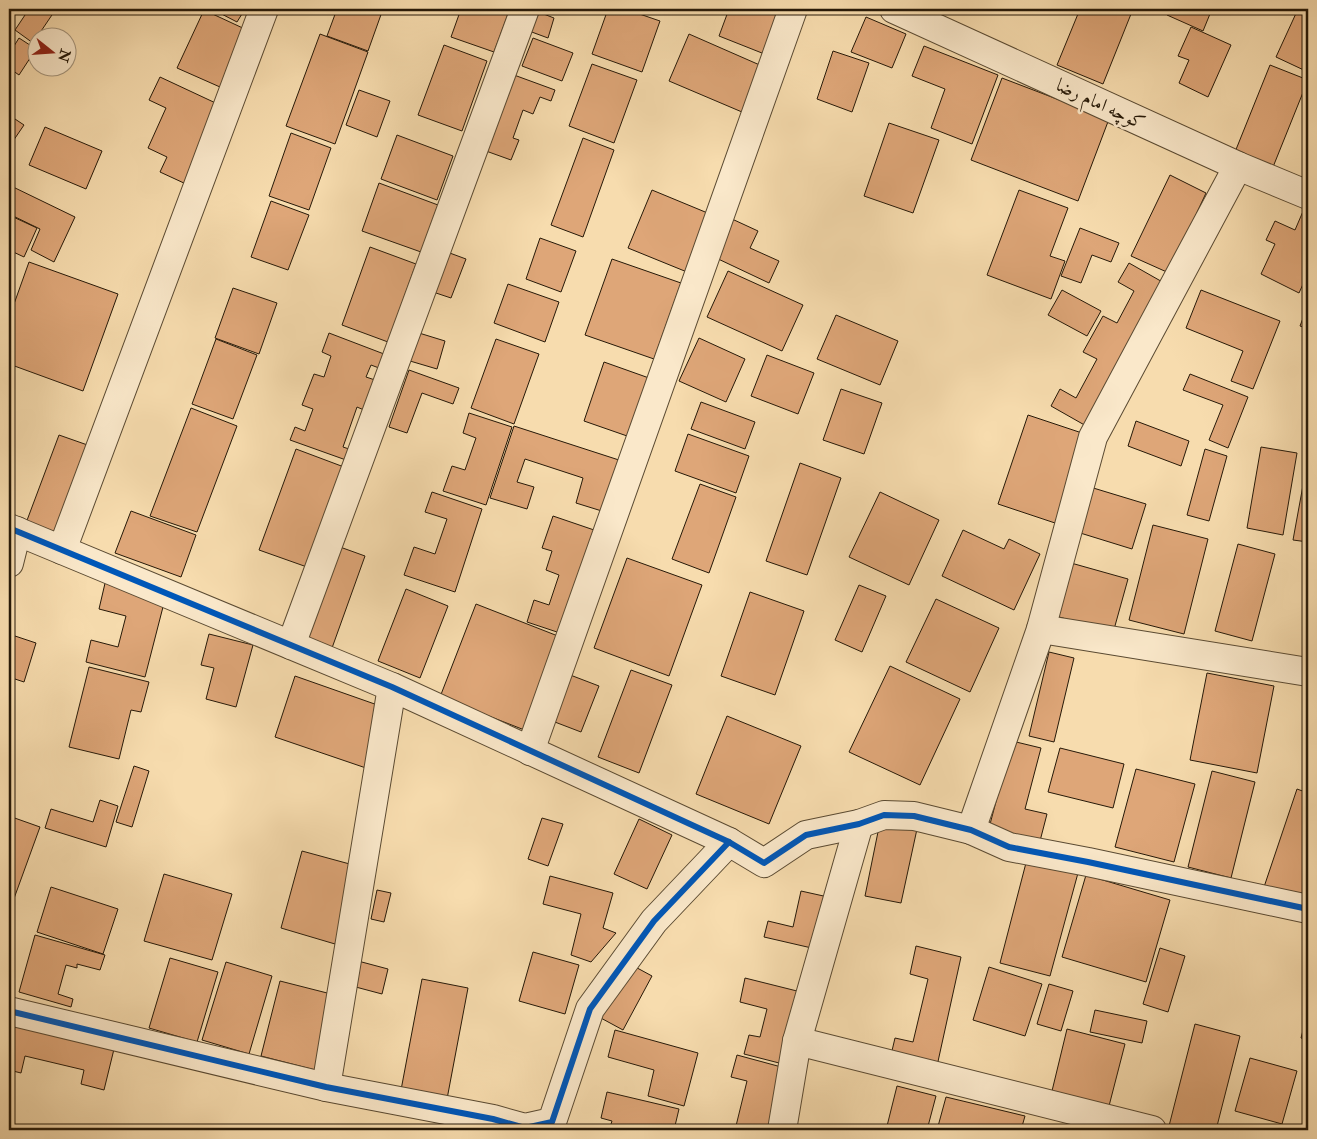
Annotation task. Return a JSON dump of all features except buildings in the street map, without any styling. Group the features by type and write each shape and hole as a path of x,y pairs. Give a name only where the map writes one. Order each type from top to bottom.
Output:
{"street":[{"path":"62,550 264,9"},
{"path":"291,645 525,9"},
{"path":"530,750 793,9"},
{"name":"کوچه امام رضا","path":"894,9 1238,166 1308,195"},
{"path":"970,830 1041,629 1093,437 1238,166"},
{"path":"9,563 13,530 392,687 729,842 764,863 806,835 859,824 884,815 914,816 970,830 1009,847 1308,909"},
{"path":"1041,629 1308,672"},
{"path":"326,1087 392,687"},
{"path":"782,1130 797,1041 859,824"},
{"path":"9,1011 326,1087 493,1119 525,1128 552,1122 590,1009 654,921 729,842"},
{"path":"797,1041 1152,1130"}],"cycle path":[{"path":"9,528 392,687 729,842 764,863 806,835 859,824 884,815 914,816 971,830 1009,847 1308,909"},
{"path":"9,1011 326,1087 493,1119 525,1128 552,1122 590,1009 654,921 729,842"}]}
